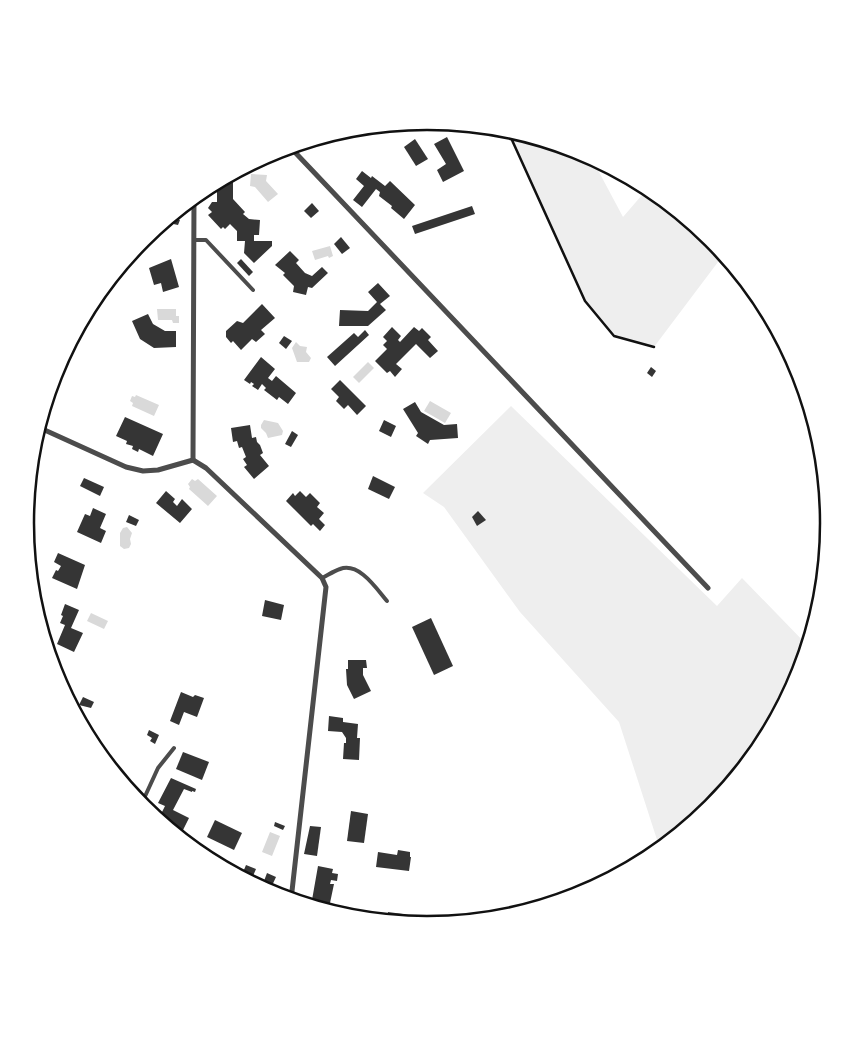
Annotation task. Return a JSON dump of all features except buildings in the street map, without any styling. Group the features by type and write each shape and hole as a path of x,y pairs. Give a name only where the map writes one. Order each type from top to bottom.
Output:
{"street":[{"path":"296,153 708,588"},
{"path":"193,460 194,207"},
{"path":"45,430 126,466 143,471 158,470 193,460 206,468 322,578 326,587 326,593 292,892"}],"lane":[{"path":"194,240 206,240 252,290"},
{"path":"322,578 342,568 354,569 368,579 386,600"},
{"path":"145,797 158,768 174,748"}],"path":[{"path":"512,139 585,301 614,336 654,346"}],"shaded area":[{"path":"511,139 553,151 597,168 623,217 643,194 686,227 719,260 654,347 614,336 585,301"},
{"path":"251,174 267,175 266,181 278,194 268,202 255,187 250,186"},
{"path":"330,246 333,256 315,260 312,251"},
{"path":"157,309 176,309 179,323 173,323 172,320 158,320"},
{"path":"296,342 300,346 307,347 306,352 311,358 309,362 297,362 292,348"},
{"path":"368,362 374,368 359,383 353,377"},
{"path":"136,395 159,405 154,416 132,406 133,403 130,401 132,396 135,397"},
{"path":"430,401 451,413 445,423 424,411"},
{"path":"511,406 717,606 742,578 802,640 780,697 768,720 739,762 705,801 686,819 657,841 619,722 520,612 444,507 423,493"},
{"path":"264,420 278,423 283,431 282,435 268,438 261,428"},
{"path":"192,479 195,481 198,479 217,496 208,506 189,489 188,484"},
{"path":"127,527 132,533 131,544 129,548 124,549 120,546 120,533 123,528"},
{"path":"91,613 108,621 104,629 87,621"},
{"path":"270,832 280,836 272,856 262,852"}]}
